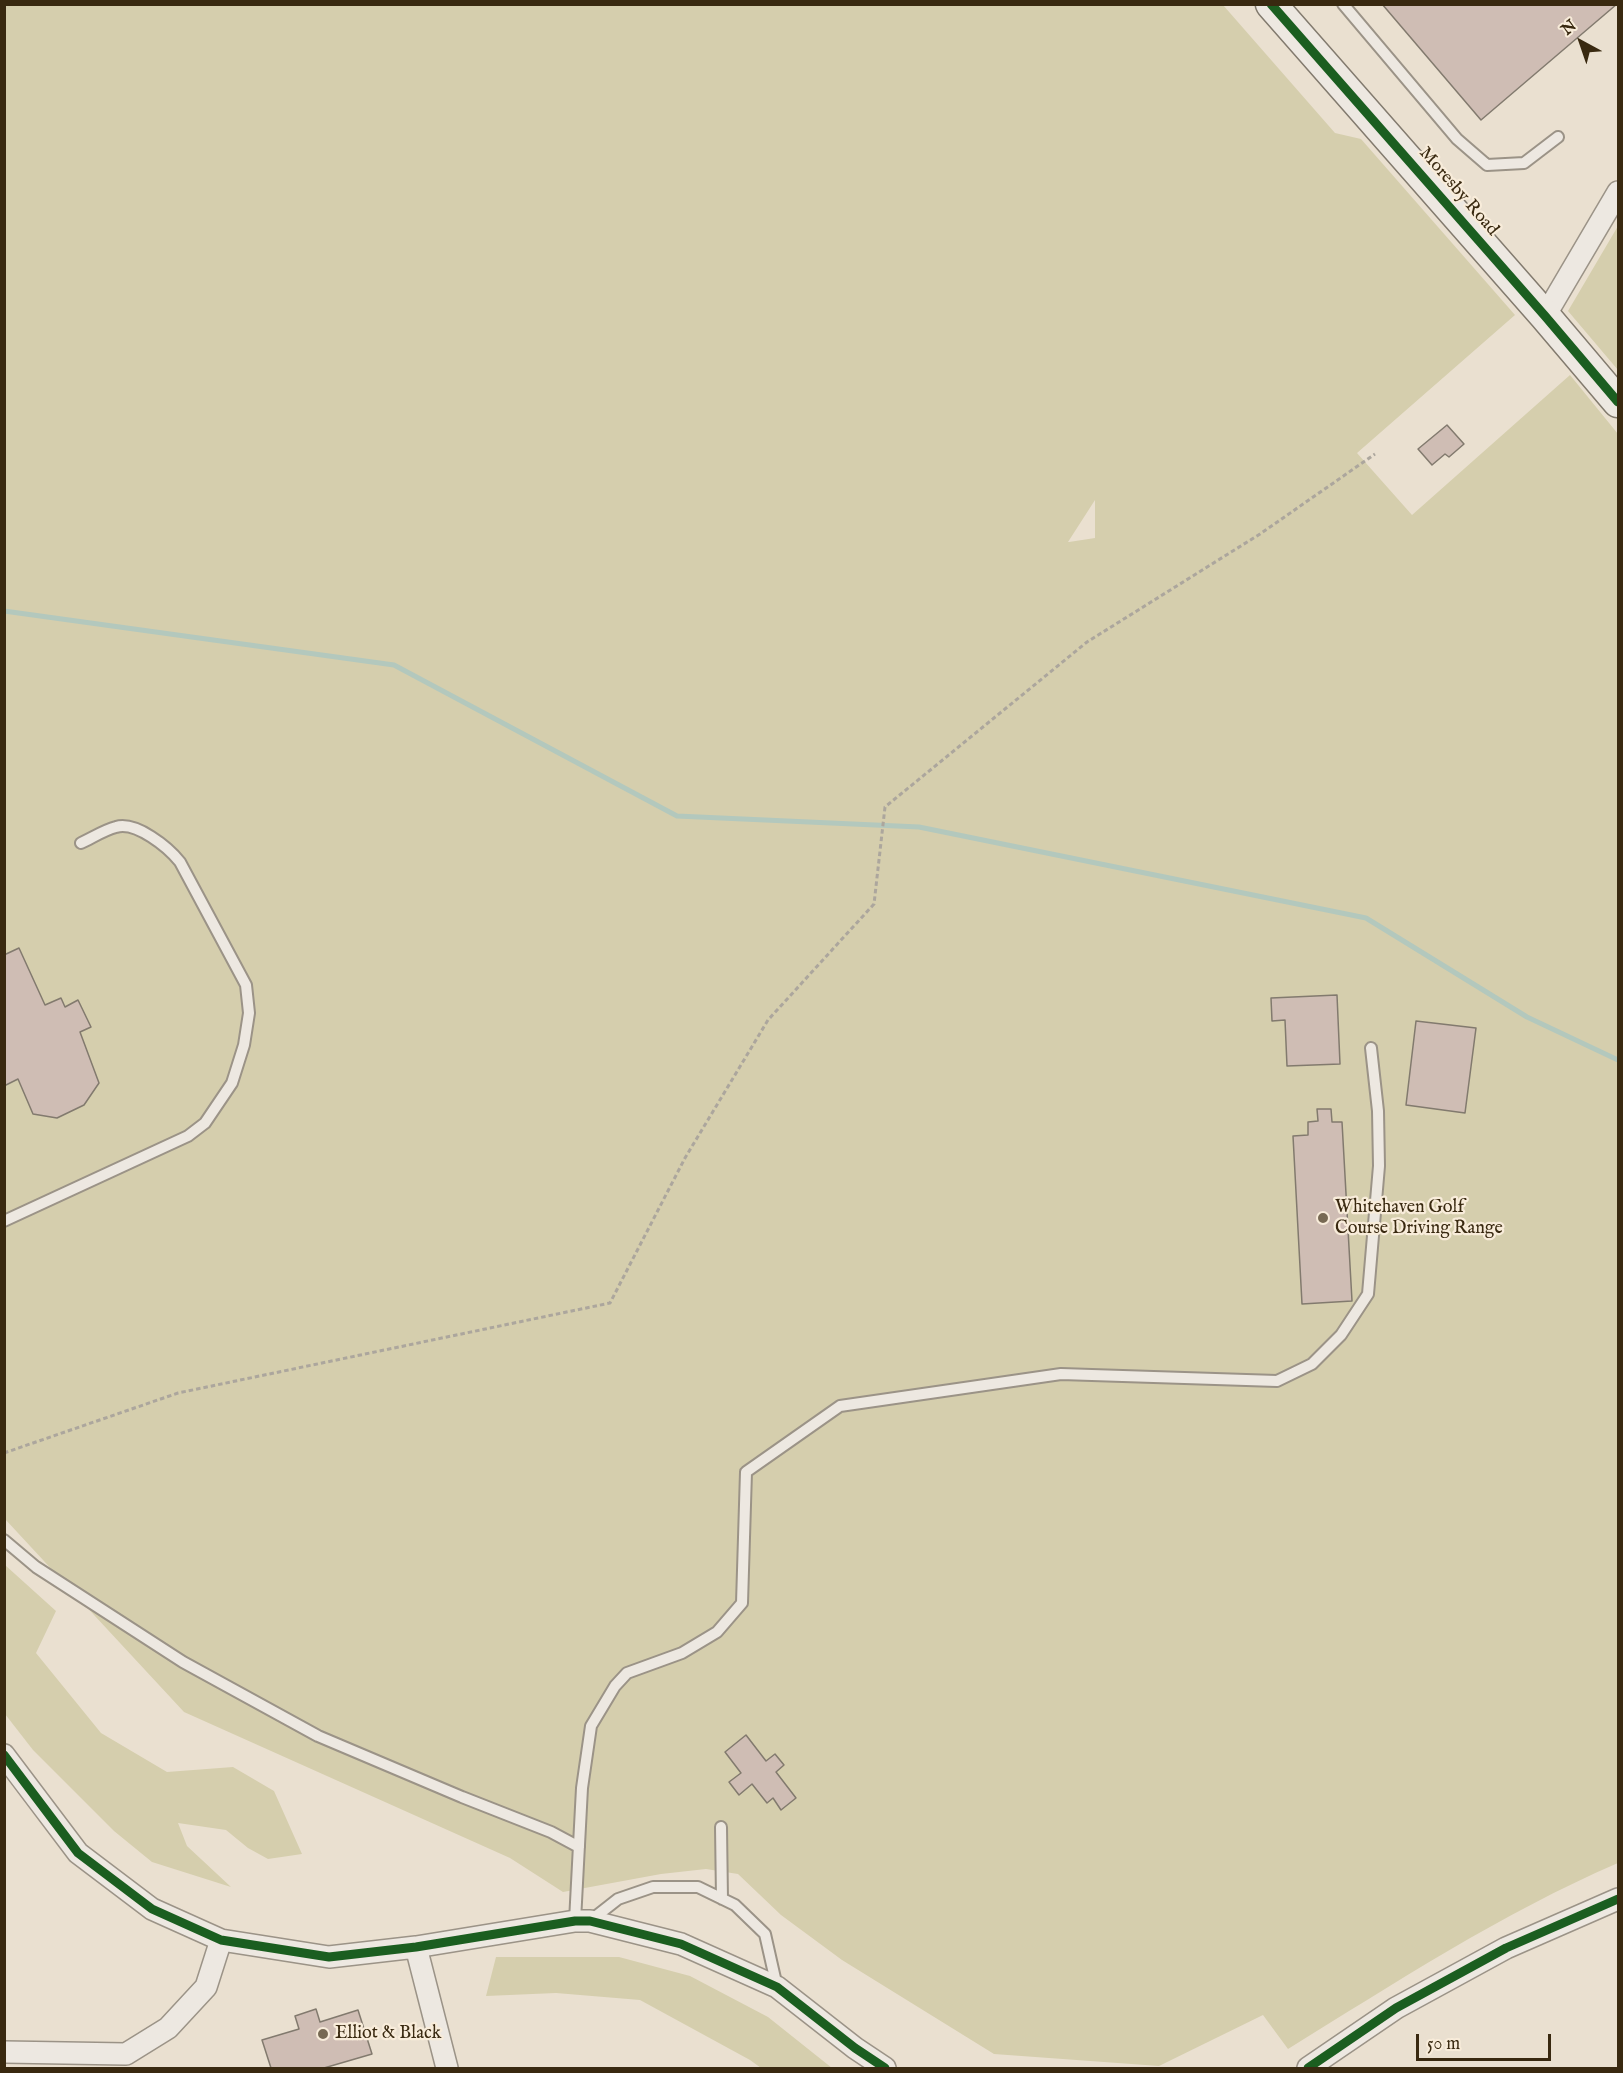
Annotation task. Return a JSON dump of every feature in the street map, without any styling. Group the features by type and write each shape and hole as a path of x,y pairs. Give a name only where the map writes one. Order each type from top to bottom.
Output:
{"street":[{"name":"Moresby Road","path":"1271,4 1618,402"},
{"path":"1545,316 1618,192"},
{"path":"4,1755 78,1853 152,1910 221,1940 329,1957 416,1947 583,1921 681,1944 777,1987 855,2049 885,2068"},
{"path":"1308,2068 1396,2008 1506,1948 1618,1899"},
{"path":"4,2052 126,2054 168,2028 206,1987 221,1940"},
{"path":"416,1947 447,2068"}],"lane":[{"path":"1344,4 1457,139 1487,165 1524,163 1558,137"},
{"path":"4,1221 188,1136 205,1123 218,1106 232,1083 244,1045 249,1013 246,986 180,862 171,850 134,827 117,826 81,843"},
{"path":"777,1987 765,1934 735,1905 698,1887 653,1887 618,1899 583,1921 579,1847 582,1788 591,1726 615,1686 627,1673 682,1653 717,1632 742,1603 746,1472 840,1406 1061,1374 1277,1381 1312,1364 1341,1335 1368,1294 1379,1166 1378,1112 1371,1048"},
{"path":"4,1540 36,1567 183,1662 318,1736 551,1832 579,1847"},
{"path":"721,1827 722,1899"}],"path":[{"path":"4,1453 178,1393 610,1303 685,1158 768,1020 874,904 885,807 1087,642 1260,534 1375,454"}],"shaded area":[{"path":"5,5 1223,5 1335,133 1361,139 1515,315 1357,453 1412,515 1570,375 1618,434 1618,1863 1491,1926 1288,2049 1263,2015 1159,2066 994,2054 842,1960 781,1915 738,1874 706,1869 661,1874 563,1892 510,1858 184,1712 5,1519","holes":["1095,500 1095,538 1068,542"]},
{"path":"1618,226 1618,370 1568,311"},
{"path":"5,1565 56,1611 36,1653 101,1733 167,1772 233,1767 274,1791 302,1854 268,1859 248,1848 226,1830 178,1823 187,1846 231,1887 152,1862 114,1831 33,1750 5,1714"},
{"path":"496,1957 619,1957 690,1976 768,2017 832,2068 761,2068 640,2000 556,1993 486,1996"}],"building":[{"path":"1382,4 1617,4 1481,120"},
{"path":"1447,425 1464,444 1449,457 1445,454 1432,465 1418,449"},
{"path":"19,948 45,1005 61,998 65,1007 78,1000 91,1027 80,1032 99,1083 84,1105 57,1118 33,1114 18,1079 4,1086 4,955"},
{"path":"1337,995 1340,1064 1287,1066 1285,1020 1272,1021 1271,998"},
{"path":"1416,1021 1476,1028 1465,1113 1406,1105"},
{"name":"Whitehaven Golf Course Driving Range","path":"1317,1109 1331,1109 1332,1122 1342,1122 1352,1301 1302,1304 1293,1136 1308,1135 1308,1122 1318,1121"},
{"path":"746,1735 766,1761 775,1754 784,1765 776,1772 796,1798 781,1810 773,1798 767,1803 752,1784 739,1795 729,1782 741,1773 725,1752"},
{"name":"Elliot & Black","path":"316,2009 320,2022 358,2010 372,2054 324,2068 271,2068 262,2040 299,2029 295,2016"}],"waterway":[{"path":"4,611 394,665 677,816 919,827 1366,918 1527,1017 1618,1060"}],"cycle path":[{"path":"1271,4 1618,402"},
{"path":"4,1755 78,1853 152,1909 221,1940 329,1957 416,1947 575,1921 590,1921 681,1944 777,1987 855,2048 885,2068"},
{"path":"1308,2068 1396,2008 1506,1948 1618,1899"}],"place":[{"name":"Whitehaven Golf Course Driving Range","path":"1323,1218"},
{"name":"Elliot & Black","path":"323,2034"}]}
